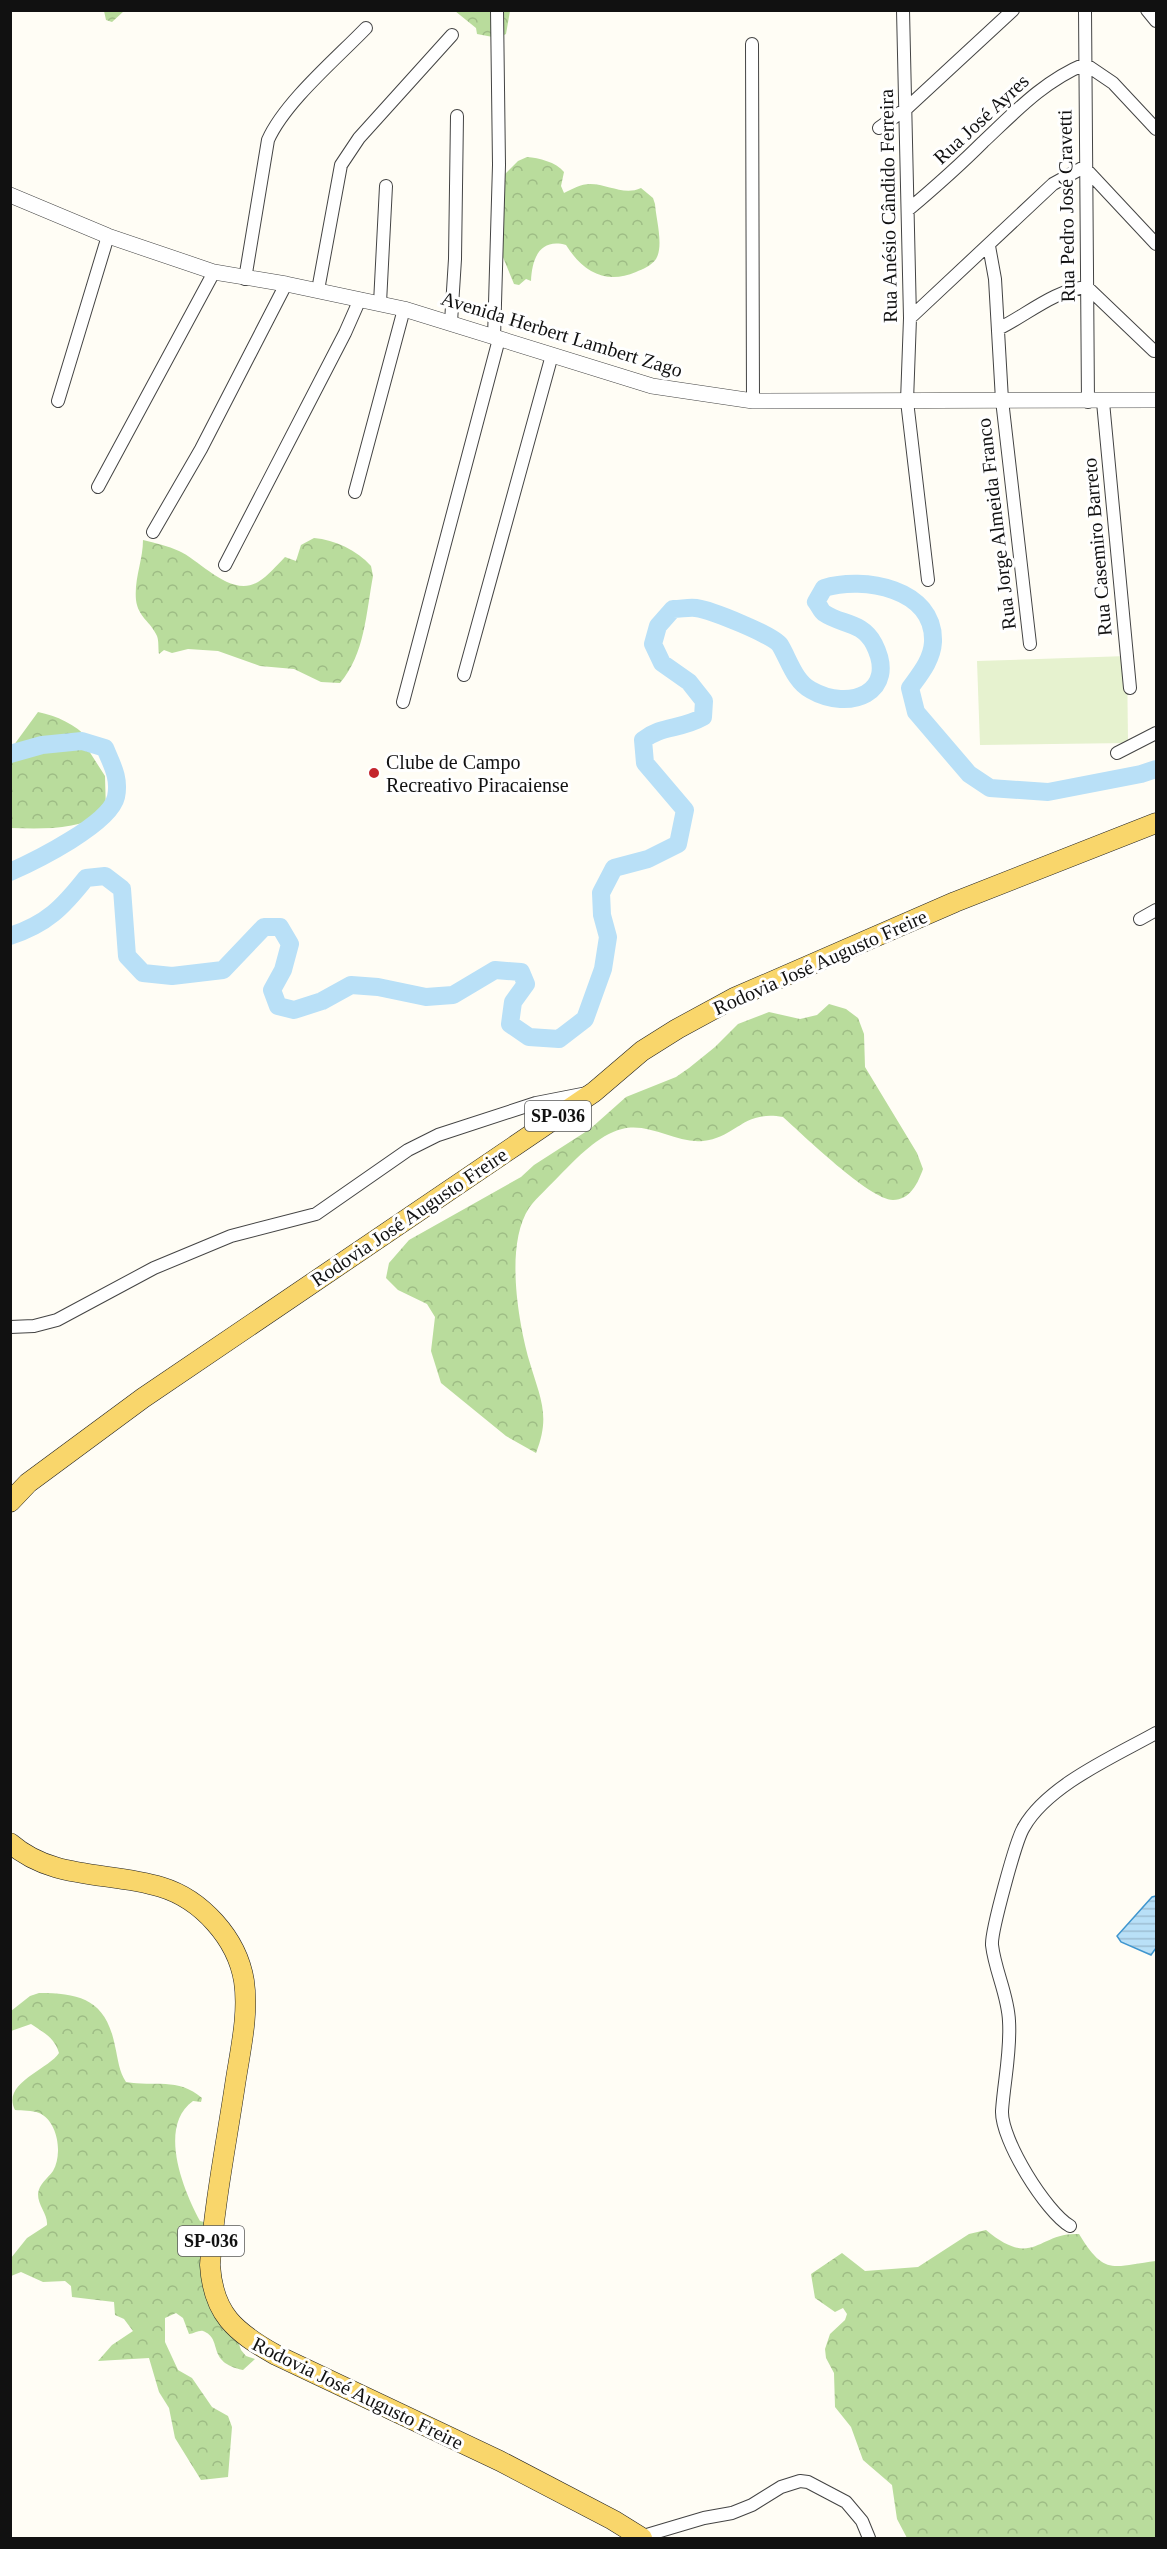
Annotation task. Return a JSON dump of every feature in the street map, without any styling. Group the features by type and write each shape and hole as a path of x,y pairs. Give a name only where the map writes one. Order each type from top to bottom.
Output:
{"main road":[{"name":"Rodovia José Augusto Freire","path":"10,1502 28,1483 143,1398 594,1092 642,1051 734,998 955,902 1156,823"},
{"name":"Rodovia José Augusto Freire","path":"10,1843 25,1856 48,1866 160,1886 187,1897 222,1931 235,1953 244,1981 245,2024 210,2265 211,2285 218,2306 232,2325 244,2338 276,2355 500,2461 641,2538"}],"street":[{"path":"403,702 497,338 499,165 497,10"},
{"name":"Rua Anésio Cândido Ferreira","path":"903,10 910,318 907,400 928,580"},
{"path":"879,128 907,108 1013,10"},
{"name":"Rua Pedro José Cravetti","path":"1085,10 1084,167 1087,287 1096,402"},
{"path":"1147,10 1156,21"},
{"path":"245,279 268,140 273,129 292,105 366,28"},
{"path":"318,290 341,165 359,138 452,35"},
{"path":"752,44 753,401"},
{"path":"1085,64 1113,83 1156,129"},
{"name":"Rua José Ayres","path":"908,210 944,180 1040,88 1063,73 1085,64"},
{"path":"452,322 458,116"},
{"path":"910,318 1053,184 1084,167 1156,244"},
{"path":"380,303 386,186"},
{"name":"Avenida Herbert Lambert Zago","path":"10,195 108,236 214,272 318,290 404,309 452,322 652,386 753,401 1096,402 1156,400"},
{"path":"58,401 108,236"},
{"name":"Rua Jorge Almeida Franco","path":"989,246 994,279 1002,400 1030,644"},
{"path":"98,488 214,272"},
{"path":"153,532 201,449 286,284"},
{"path":"998,329 1020,319 1070,288 1087,287 1154,351"},
{"path":"225,565 345,333 360,299"},
{"path":"355,492 404,309"},
{"path":"464,675 552,355"},
{"name":"Rua Casemiro Barreto","path":"1096,402 1130,688"},
{"path":"1118,753 1156,733"},
{"path":"1140,919 1156,910"},
{"path":"10,1327 34,1326 57,1320 154,1268 231,1236 316,1214 408,1150 438,1135 536,1103 594,1092"},
{"path":"1070,2226 1047,2206 1006,2134 1002,2112 1007,2082 1009,2018 992,1938 1013,1855 1022,1829 1028,1820 1071,1783 1156,1733"},
{"path":"641,2538 704,2518 732,2513 752,2505 781,2487 800,2481 846,2502 862,2521 869,2538"}],"green space":[{"path":"104,10 124,11 112,22 106,20"},
{"path":"455,11 510,11 506,34 498,38 477,34 476,28"},
{"path":"527,157 547,161 561,169 564,172 561,186 564,193 590,184 628,191 641,188 653,198 655,204 659,240 656,259 649,265 625,276 605,276 588,269 566,245 550,244 539,252 533,265 531,281 526,279 519,285 514,284 498,245 500,179 518,161"},
{"path":"314,538 330,541 352,551 371,566 373,576 360,646 348,672 340,683 321,682 294,669 260,666 218,651 188,649 172,653 164,650 159,654 157,636 139,611 136,600 143,540 179,551 227,582 248,586 262,580 285,557 296,561 301,545"},
{"path":"1127,656 1128,743 980,745 977,661"},
{"path":"38,712 65,721 89,739 89,751 105,776 106,813 84,823 72,825 48,828 11,828 11,749"},
{"path":"829,1004 846,1009 858,1018 864,1034 865,1067 917,1153 923,1169 909,1194 893,1200 882,1197 853,1178 783,1117 758,1117 715,1139 703,1141 683,1139 643,1128 613,1132 588,1148 529,1208 517,1242 516,1283 521,1325 540,1396 543,1417 543,1428 536,1453 506,1436 441,1383 431,1351 435,1317 427,1304 398,1290 386,1278 389,1263 409,1240 521,1177 534,1165 590,1129 626,1097 676,1077 715,1047 738,1024 769,1012 800,1019 817,1015"},
{"path":"39,1993 54,1993 79,1998 98,2009 111,2031 120,2070 126,2082 175,2085 193,2091 202,2098 201,2102 193,2101 182,2112 175,2142 177,2160 187,2193 200,2221 212,2224 228,2311 241,2350 246,2356 255,2359 243,2370 224,2362 219,2356 213,2339 203,2331 189,2334 183,2318 176,2313 165,2318 165,2342 178,2370 192,2378 212,2407 228,2416 232,2427 228,2477 201,2480 175,2438 169,2408 159,2392 149,2358 98,2361 112,2345 133,2331 124,2319 115,2315 114,2302 72,2297 71,2286 65,2281 43,2282 21,2272 11,2276 11,2258 27,2238 47,2225 38,2194 42,2184 53,2171 58,2156 57,2139 51,2123 39,2113 15,2110 12,2100 14,2092 20,2085 59,2053 52,2039 31,2024 11,2031 11,2011 30,1996"},
{"path":"986,2230 1002,2242 1025,2248 1065,2235 1079,2234 1096,2257 1111,2266 1156,2261 1156,2538 907,2538 897,2519 892,2485 863,2460 851,2427 835,2407 834,2373 826,2358 825,2349 830,2334 845,2320 847,2314 843,2308 835,2312 815,2298 811,2274 842,2253 865,2271 918,2267 969,2234"}],"water":[{"path":"1156,1896 1156,1948 1151,1955 1121,1942 1117,1936 1152,1897"}],"waterway":[{"path":"10,936 44,920 70,898 86,878 105,876 122,889 127,956 143,973 172,976 223,970 264,927 280,927 290,944 283,970 272,990 278,1006 294,1010 322,1001 351,985 378,987 426,997 453,995 495,970 521,972 526,984 513,1002 510,1024 529,1037 559,1039 585,1019 603,969 608,937 602,915 601,893 614,868 648,859 678,844 685,810 645,763 643,740 657,732 703,717 704,701 689,682 662,663 653,644 658,626 673,609 696,608 754,629 780,645 805,686 826,696 840,699 854,698 866,694 875,686 880,675 880,661 874,644 864,631 824,613 816,602 824,588 840,585 858,584 894,590 910,598 922,609 930,624 932,649 928,661 910,688 916,712 969,774 990,788 1048,792 1156,769"},
{"path":"10,754 42,745 82,741 105,748 115,772 117,784 116,797 111,808 100,819 53,851 10,872"}],"place":[{"name":"Clube de Campo Recreativo Piracaiense","path":"374,773"}]}
